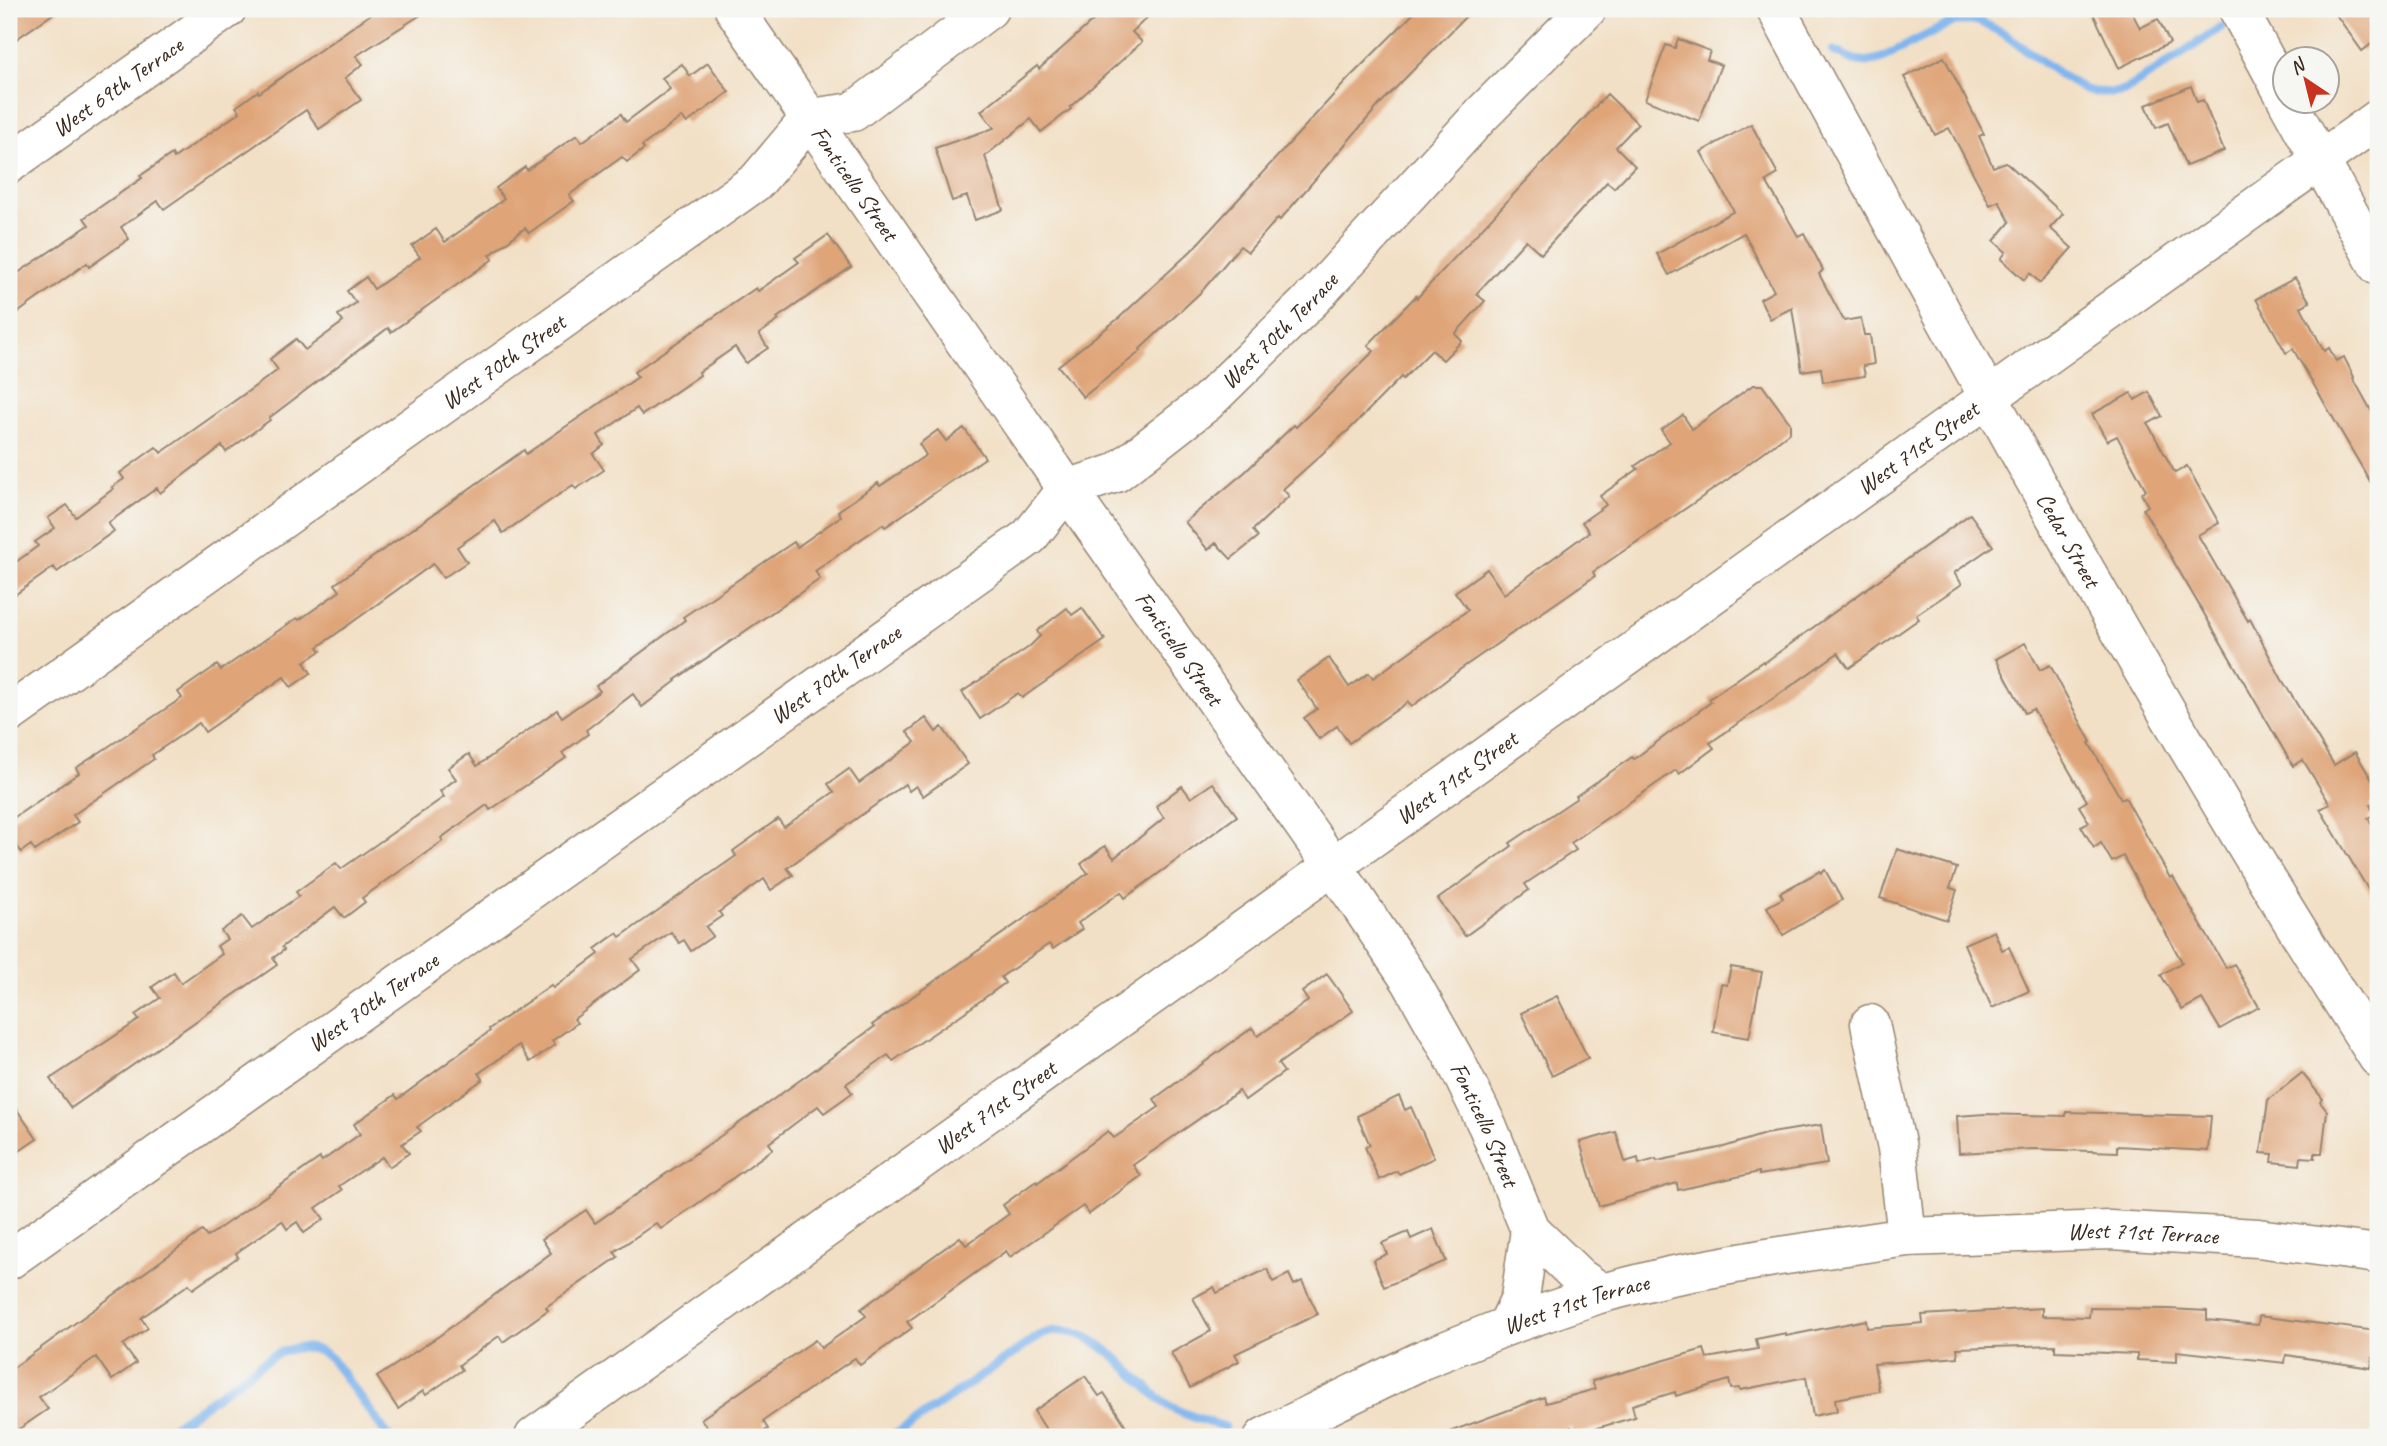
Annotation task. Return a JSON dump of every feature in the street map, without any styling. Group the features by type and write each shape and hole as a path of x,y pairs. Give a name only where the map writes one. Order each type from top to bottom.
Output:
{"street":[{"name":"West 69th Terrace","path":"9,164 227,9"},
{"name":"Fonticello Street","path":"734,9 1410,980 1455,1060 1488,1127 1530,1230 1580,1278 1602,1293"},
{"path":"810,118 853,112 989,9"},
{"name":"West 70th Terrace","path":"9,1260 26,1231 1029,537 1067,489 1116,474 1207,402 1315,296 1482,114 1587,9"},
{"name":"Cedar Street","path":"1776,9 1988,398 2200,769 2378,1058"},
{"path":"2238,9 2272,72"},
{"path":"2296,116 2378,265"},
{"name":"West 70th Street","path":"9,714 757,181 810,118"},
{"name":"West 71st Street","path":"534,1437 2378,120"},
{"path":"1870,1024 1897,1148 1907,1237"},
{"path":"1507,1326 1520,1298 1530,1230"},
{"name":"West 71st Terrace","path":"1264,1437 1422,1360 1507,1326 1602,1293 1670,1276 1773,1256 1907,1237 2110,1230 2258,1238 2378,1254"}],"building":[{"path":"9,9 60,9 9,44"},
{"path":"378,9 430,9 356,56 363,64 345,78 361,100 319,129 306,110 164,209 158,201 121,227 129,239 89,267 87,263 9,319 9,279 89,225 84,218 142,178 140,176 172,154 174,158 240,112 236,107"},
{"path":"1106,9 1156,9 1132,32 1142,42 1070,107 1071,109 1041,132 1031,119 985,156 1003,210 975,220 967,196 952,201 935,148 994,128 981,111 1037,66 1039,69"},
{"path":"1418,9 1473,9 1380,104 1280,220 1278,218 1248,252 1240,246 1202,291 1140,349 1141,351 1083,397 1058,366 1119,318 1191,251 1350,77"},
{"path":"2091,9 2130,9 2140,28 2158,19 2170,43 2119,68"},
{"path":"2332,9 2378,9 2378,39 2362,51"},
{"path":"1678,39 1710,51 1707,60 1721,65 1699,121 1645,100 1666,45 1675,48"},
{"path":"1944,57 1984,134 1979,136 1993,167 2006,162 2063,214 2050,228 2072,248 2040,283 2030,273 2024,280 2001,259 2006,252 1994,241 2010,222 1999,201 1990,205 1949,128 1935,135 1904,77"},
{"path":"708,63 729,92 687,123 682,117 642,146 644,149 627,162 622,157 569,195 574,201 529,233 525,228 490,255 493,259 391,332 388,328 226,452 222,446 160,493 157,488 108,523 114,531 57,572 54,567 9,599 9,567 38,546 35,542 55,528 48,518 67,505 76,517 124,479 120,473 156,447 161,453 278,370 270,359 296,339 305,350 343,322 338,315 356,303 347,291 366,277 374,289 420,257 412,246 436,229 445,242 504,199 496,188 525,167 527,170 577,135 582,142 621,114 626,122 670,89 662,78 682,64 690,76"},
{"path":"2191,86 2197,102 2203,100 2224,151 2186,166 2168,123 2156,128 2146,105"},
{"path":"1607,94 1638,124 1616,147 1635,166 1614,188 1607,182 1541,254 1526,240 1476,294 1485,301 1455,334 1462,341 1443,360 1432,350 1283,489 1289,496 1253,530 1258,537 1231,559 1216,543 1208,550 1185,522 1245,472 1294,425 1296,427 1374,351 1368,345 1416,296 1417,298"},
{"path":"1751,124 1778,174 1766,181 1798,236 1804,233 1823,270 1819,274 1844,321 1861,318 1864,335 1870,335 1874,364 1863,366 1865,376 1823,382 1821,368 1802,371 1792,308 1770,319 1760,299 1774,291 1744,233 1669,275 1657,254 1734,211 1701,152"},
{"path":"828,235 851,267 777,318 779,320 759,334 768,348 746,363 735,347 642,415 637,408 598,435 604,445 593,454 604,470 576,489 573,485 503,533 495,521 457,547 467,562 443,578 433,564 318,647 321,651 304,662 311,673 291,687 284,677 205,732 199,723 152,755 154,759 73,815 78,822 35,851 31,845 21,852 9,833 9,821 79,773 76,768 182,698 178,692 217,665 221,670 340,591 335,584 524,450 526,454 638,377 634,372 756,288 758,291 799,262 795,258"},
{"path":"2295,278 2310,302 2301,307 2324,351 2329,348 2336,361 2344,357 2378,423 2378,495 2293,349 2286,353 2256,299"},
{"path":"1753,385 1762,385 1790,423 1790,432 1727,480 1593,572 1595,576 1462,668 1411,707 1408,702 1349,743 1337,726 1319,739 1304,718 1317,709 1297,680 1329,658 1349,687 1369,673 1373,678 1468,610 1455,592 1487,569 1504,594 1589,532 1582,522 1606,505 1600,496 1638,469 1635,466 1670,442 1661,430 1683,415 1692,429"},
{"path":"2149,392 2162,416 2148,424 2175,473 2187,466 2219,523 2198,535 2334,765 2355,752 2378,790 2378,800 2370,805 2375,814 2368,818 2378,835 2378,906 2320,809 2330,804 2303,760 2293,766 2143,509 2148,506 2141,493 2146,490 2117,436 2107,441 2092,414 2131,393 2135,400"},
{"path":"964,428 985,458 885,527 883,524 815,571 820,579 675,680 642,707 633,694 586,730 588,734 562,753 566,758 490,810 487,805 441,838 443,841 362,898 365,902 344,918 335,907 282,947 284,950 273,958 277,965 71,1108 50,1079 139,1020 135,1015 160,998 152,987 174,972 181,983 222,954 217,946 227,939 221,931 242,916 252,929 299,896 296,892 336,863 341,869 444,797 440,791 456,779 448,768 469,754 477,766 557,710 562,717 600,691 596,686 685,620 683,617 794,542 797,547 841,516 838,511 878,483 880,486 926,455 919,444 938,430 946,441"},
{"path":"1970,514 1993,546 1954,573 1962,584 1916,615 1919,619 1849,668 1838,653 1710,743 1714,748 1679,774 1676,770 1571,843 1576,850 1525,884 1529,890 1465,936 1438,899 1512,846 1510,843 1632,757 1634,759 1711,702 1709,699 1763,661 1764,663"},
{"path":"1067,608 1072,615 1082,608 1105,640 1022,698 1018,693 980,719 962,692 1029,647 1040,636 1037,631"},
{"path":"2025,643 2040,670 2050,665 2121,799 2125,797 2170,878 2173,877 2226,968 2234,964 2259,1007 2220,1029 2202,999 2182,1010 2161,975 2182,962 2123,856 2112,862 2101,843 2094,848 2081,826 2089,822 2079,806 2087,801 2033,709 2025,713 1996,659"},
{"path":"926,718 936,732 942,727 968,764 923,796 916,786 909,791 905,784 787,868 793,875 771,890 764,879 719,912 722,916 706,927 713,936 691,951 684,940 679,943 671,932 632,959 640,970 574,1019 577,1023 552,1041 555,1045 530,1062 519,1045 479,1073 483,1079 417,1127 421,1131 402,1144 409,1153 389,1167 382,1157 339,1186 342,1190 316,1208 324,1219 304,1233 297,1222 287,1229 282,1221 236,1253 238,1257 193,1289 189,1284 141,1318 148,1328 123,1345 136,1363 112,1380 96,1357 39,1397 48,1409 9,1436 9,1371 202,1231 207,1237 320,1158 322,1161 360,1134 354,1124 395,1095 398,1099 490,1031 489,1029 551,985 553,988 599,954 595,949 617,933 620,937 736,856 733,851 778,819 784,827 834,792 828,784 849,769 859,783 915,742 907,732"},
{"path":"1213,783 1237,816 1125,898 1121,892 1078,923 1082,929 1053,949 1049,944 1001,977 1005,983 962,1014 893,1061 888,1055 846,1084 852,1093 824,1113 818,1106 769,1143 773,1149 697,1204 661,1229 656,1223 614,1252 618,1257 546,1307 548,1310 503,1342 499,1336 459,1365 462,1370 426,1395 423,1391 398,1409 377,1377 439,1336 551,1253 542,1239 586,1210 595,1223 771,1101 874,1027 872,1025 1088,873 1081,864 1105,846 1114,858 1164,818 1156,806 1182,786 1191,798"},
{"path":"1897,849 1957,868 1950,888 1957,890 1947,920 1880,898"},
{"path":"1825,870 1842,900 1783,935 1767,907 1783,898 1780,893"},
{"path":"1994,931 2002,950 2009,947 2029,991 1992,1008 1964,944"},
{"path":"1731,967 1762,972 1749,1038 1713,1032 1721,984 1727,985"},
{"path":"1327,974 1353,1011 1278,1064 1284,1072 1245,1100 1239,1091 1133,1165 1141,1176 1089,1214 1083,1206 1010,1257 1006,1251 907,1322 912,1328 860,1365 855,1358 763,1421 768,1429 756,1437 714,1437 701,1419 815,1340 821,1348 866,1316 861,1309 960,1237 966,1245 1009,1214 1003,1205 1036,1181 1037,1183 1108,1131 1114,1138 1159,1107 1154,1099 1252,1028 1258,1036 1308,1001 1302,992"},
{"path":"1557,996 1588,1058 1552,1076 1521,1013"},
{"path":"2302,1073 2323,1099 2320,1102 2327,1111 2322,1153 2315,1153 2315,1158 2301,1157 2300,1165 2272,1162 2273,1154 2261,1153 2268,1100"},
{"path":"1399,1096 1405,1110 1411,1107 1434,1158 1379,1180 1365,1147 1370,1145 1357,1116"},
{"path":"9,1098 37,1139 9,1158"},
{"path":"2066,1112 2211,1116 2208,1151 2117,1146 2117,1152 2034,1149 1959,1153 1957,1116 2066,1116"},
{"path":"1821,1125 1827,1164 1759,1175 1759,1172 1678,1190 1677,1183 1599,1206 1580,1142 1616,1132 1625,1162 1638,1158 1639,1164 1724,1147 1765,1134"},
{"path":"1433,1229 1446,1261 1384,1287 1373,1260 1387,1254 1382,1243 1408,1232 1411,1239"},
{"path":"1267,1269 1273,1282 1289,1274 1294,1285 1302,1281 1318,1314 1235,1354 1239,1361 1190,1388 1171,1353 1211,1331 1193,1298 1214,1287 1217,1293"},
{"path":"2042,1308 2042,1316 2089,1317 2090,1308 2207,1311 2207,1320 2258,1325 2259,1316 2377,1331 2371,1368 2286,1355 2285,1363 2177,1351 2177,1362 2137,1360 2137,1354 2055,1351 2055,1345 1957,1348 1958,1357 1874,1364 1879,1391 1835,1399 1837,1411 1813,1416 1806,1377 1740,1390 1731,1389 1729,1380 1676,1396 1675,1392 1632,1405 1635,1417 1573,1435 1571,1427 1541,1437 1441,1435 1544,1397 1546,1403 1595,1389 1592,1381 1704,1349 1707,1358 1758,1349 1756,1339 1786,1333 1786,1336 1866,1320 1867,1328 1923,1323 1922,1315"},
{"path":"1085,1376 1099,1396 1104,1393 1126,1426 1109,1437 1051,1437 1034,1411"}],"waterway":[{"path":"1833,51 1866,62 1880,59 1955,21 1978,21 2003,33 2085,90 2113,93 2124,91 2221,27"},
{"path":"892,1437 1039,1336 1058,1331 1076,1333 1093,1341 1169,1406 1225,1427"},
{"path":"159,1437 271,1357 286,1350 301,1348 316,1350 331,1358 389,1437"},
{"path":"2222,1437 2230,1437"}]}
